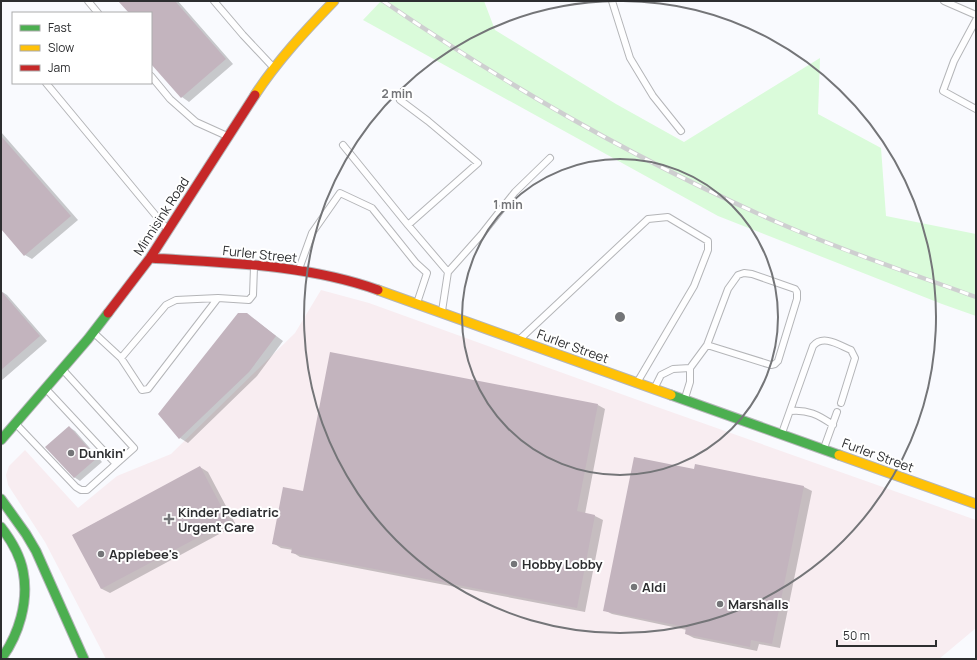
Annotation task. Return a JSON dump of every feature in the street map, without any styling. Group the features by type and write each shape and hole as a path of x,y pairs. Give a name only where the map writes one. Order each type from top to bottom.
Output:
{"main road":[{"name":"Minnisink Road","path":"1,440 93,332 150,258 228,136 274,68 306,30 333,2"},
{"name":"Furler Street","path":"150,258 255,265 299,270 355,282 976,504"},
{"path":"1,499 26,534 36,552 84,659"},
{"path":"1,527 12,544 19,559 23,572 24,587 21,615 16,634 8,651 1,659"}],"lane":[{"path":"88,1 97,12"},
{"path":"214,1 274,68"},
{"path":"612,1 630,58 653,96 681,131"},
{"path":"944,1 976,15"},
{"path":"976,20 954,61 943,91 976,109"},
{"path":"152,77 170,99 196,122 228,136"},
{"path":"47,84 168,230"},
{"path":"400,100 428,121 478,163 408,225"},
{"path":"343,145 448,272"},
{"path":"442,313 448,272 481,235 515,192 550,158"},
{"path":"299,270 312,233 340,193 372,208 416,263 427,273 416,304"},
{"path":"519,340 648,219 668,217 708,241 708,250 694,286 637,383"},
{"path":"121,358 166,305 176,300 218,298 249,300 253,296 255,265"},
{"path":"684,400 690,382 690,368 707,345 728,289 738,276 744,273 752,274 795,289 797,292 797,299 778,361 775,364 771,365 707,345"},
{"path":"93,332 121,358 142,390 148,389 218,298"},
{"path":"781,434 813,346 824,340 851,350 855,358 841,403"},
{"path":"654,389 661,374 673,369 690,368"},
{"path":"15,423 76,487 81,490 87,490 134,448 62,369"},
{"path":"46,389 116,464"},
{"path":"790,410 810,412 820,416 833,425"},
{"path":"824,449 837,412"}],"shaded area":[{"path":"321,290 369,303 976,520 976,628 939,659 106,659 45,542 8,485 6,475 9,466 25,450 78,508 117,476 171,454 295,333"}],"green space":[{"path":"381,1 484,1 495,30 616,104 684,142 820,58 818,114 881,148 886,216 976,234 976,316 718,216 363,20"}],"building":[{"path":"118,1 175,1 226,59 181,98 152,65 152,12 128,12"},
{"path":"1,136 71,216 24,256 1,229"},
{"path":"1,291 40,336 1,370"},
{"path":"238,313 247,313 276,336 249,372 179,439 158,414"},
{"path":"330,352 598,404 577,511 595,515 577,608 291,553 292,548 272,544 283,487 303,491"},
{"name":"Dunkin'","path":"69,426 97,458 74,478 45,447"},
{"path":"634,457 694,469 695,464 804,486 772,644 751,640 750,647 685,634 686,627 603,611"},
{"path":"200,466 229,521 101,589 72,535"}],"railway":[{"path":"383,1 430,33 527,93 626,149 676,175 803,233 976,297"}],"traffic: fast":[{"path":"1,440 88,339 108,313"},
{"path":"671,395 839,455"},
{"path":"1,499 36,551 84,659"},
{"path":"1,527 12,542 20,559 25,582 25,594 21,617 13,639 1,659"}],"traffic: slow":[{"path":"255,95 282,58 334,1"},
{"path":"378,290 671,395"},
{"path":"839,455 976,504"}],"traffic: jam":[{"path":"108,313 150,258 255,95"},
{"path":"150,258 236,263 294,270 350,281 378,290"}],"place":[{"name":"Dunkin'","path":"71,453"},
{"name":"Kinder Pediatric Urgent Care","path":"169,519"},
{"name":"Applebee's","path":"101,554"},
{"name":"Hobby Lobby","path":"514,564"},
{"name":"Aldi","path":"634,587"},
{"name":"Marshalls","path":"720,604"}]}
